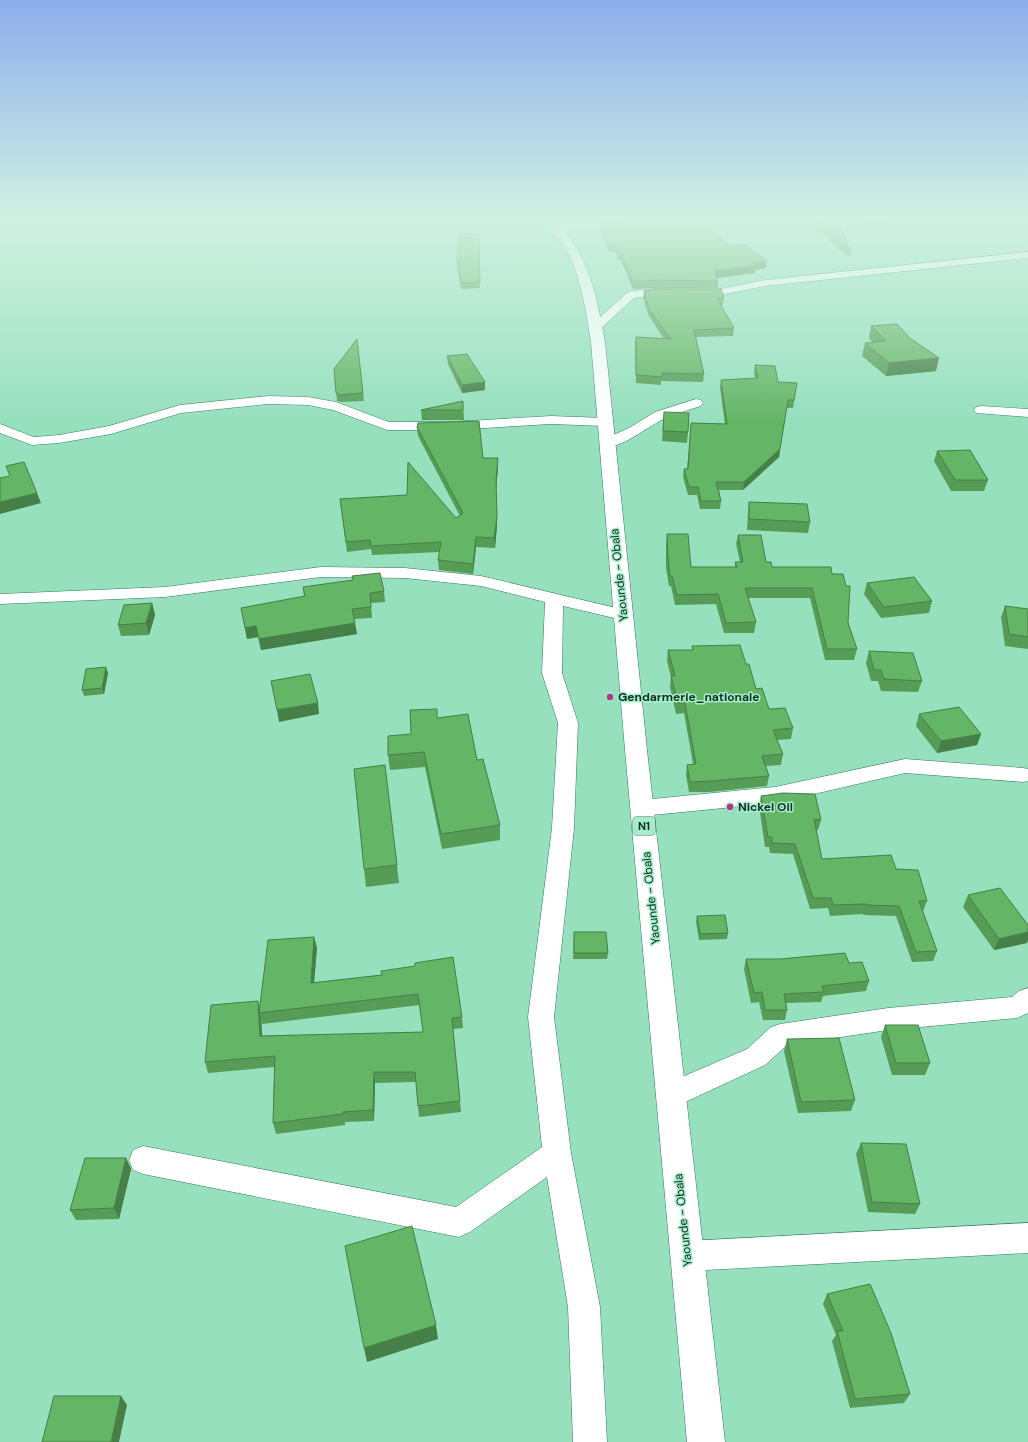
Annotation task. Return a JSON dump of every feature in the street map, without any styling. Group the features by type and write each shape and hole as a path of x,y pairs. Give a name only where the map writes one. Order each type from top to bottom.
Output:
{"highway":[{"name":"Yaounde - Obala","path":"585,288 598,342 623,615 706,1442"}],"street":[{"path":"595,327 631,295 658,292 714,292 735,288"},
{"path":"0,428 32,441 59,439 111,430 180,409 268,400 308,401 336,406 387,426 444,426 551,420 606,432 634,431 660,415 696,403"},
{"path":"981,410 1028,414"},
{"path":"0,598 165,592 321,572 405,573 481,581 623,615"},
{"path":"554,598 552,673 568,723 563,828 541,1017 558,1153 584,1308 590,1442"},
{"path":"642,808 775,795 905,766 1024,775"},
{"path":"671,1095 756,1057 780,1035 888,1019 1017,1007 1028,998"},
{"path":"143,1160 459,1222 558,1153"},
{"path":"687,1256 1028,1238"}],"building":[{"path":"659,289 721,289 724,298 717,298 734,328 694,330 704,374 662,373 662,377 636,375 636,337 671,339 649,309 644,291"},
{"path":"897,324 911,339 939,358 889,363 865,343 886,341 871,326"},
{"path":"357,339 363,393 340,395 336,393 334,369"},
{"path":"467,354 485,382 462,385 447,356"},
{"path":"755,365 775,366 778,382 797,383 794,400 788,400 780,449 744,482 716,482 721,501 701,501 698,487 689,487 684,469 688,469 691,423 727,424 721,380 758,378"},
{"path":"463,401 463,410 421,410"},
{"path":"664,412 689,413 688,432 663,431"},
{"path":"479,421 483,458 498,458 496,480 497,517 494,538 476,537 473,564 438,560 441,542 371,546 370,540 346,542 340,499 407,495 408,462 456,518 463,513 417,427 418,423"},
{"path":"970,450 988,480 955,480 937,451"},
{"path":"24,462 37,493 0,502 0,478 10,476 6,466"},
{"path":"749,502 807,504 810,522 749,519"},
{"path":"667,534 688,534 691,567 737,567 735,562 743,562 738,535 761,535 766,562 771,562 772,567 831,567 832,574 843,574 846,586 850,586 848,623 857,649 827,649 812,588 745,588 756,622 726,623 718,594 677,595 672,576 670,576"},
{"path":"380,573 384,591 370,593 371,607 352,609 355,623 259,639 256,626 245,628 241,608 305,596 303,587 353,580 352,576"},
{"path":"914,577 932,601 884,607 867,583"},
{"path":"152,603 146,623 118,625 124,605"},
{"path":"1005,606 1028,609 1028,637 1009,634"},
{"path":"740,645 746,664 749,664 756,689 762,688 769,709 785,708 793,728 773,730 783,754 762,756 769,776 690,782 687,765 696,764 685,703 678,703 671,676 675,676 668,650 693,650 692,646"},
{"path":"869,651 913,653 922,681 884,679 881,670 874,670"},
{"path":"106,667 102,688 82,690 86,669"},
{"path":"310,674 318,703 277,710 271,681"},
{"path":"959,707 981,734 941,741 919,714"},
{"path":"437,709 437,718 468,714 477,760 483,759 500,825 441,834 424,752 388,755 388,736 411,734 410,710"},
{"path":"385,765 397,865 364,869 354,769"},
{"path":"783,793 815,794 821,820 814,819 822,859 891,855 896,869 918,870 927,901 919,901 937,951 916,952 899,906 866,904 833,905 831,898 813,898 795,844 772,843 772,837 768,837 761,796"},
{"path":"1000,888 1028,925 1028,932 999,939 968,895"},
{"path":"725,915 728,933 700,934 697,916"},
{"path":"574,932 606,932 608,953 574,953"},
{"path":"314,937 311,983 382,975 381,971 415,966 415,963 453,957 462,1017 452,1018 460,1101 418,1106 415,1072 374,1072 373,1110 343,1112 343,1114 273,1123 275,1056 205,1062 211,1005 258,1001 260,1036 423,1032 418,994 259,1013 268,940"},
{"path":"845,953 849,963 862,962 869,981 822,986 824,992 784,994 787,1010 765,1010 762,992 754,993 746,959 780,959"},
{"path":"885,1025 918,1025 930,1063 896,1063"},
{"path":"839,1038 855,1100 801,1102 787,1039"},
{"path":"861,1143 906,1144 920,1204 872,1202"},
{"path":"85,1158 126,1158 114,1208 70,1210"},
{"path":"412,1226 436,1325 364,1348 345,1246"},
{"path":"870,1284 891,1333 910,1394 855,1399 837,1331 843,1331 827,1294"},
{"path":"54,1396 121,1396 111,1442 42,1442"}],"place":[{"name":"Gendarmerie_nationale","path":"610,697"},
{"name":"Nickel Oil","path":"730,807"}]}
